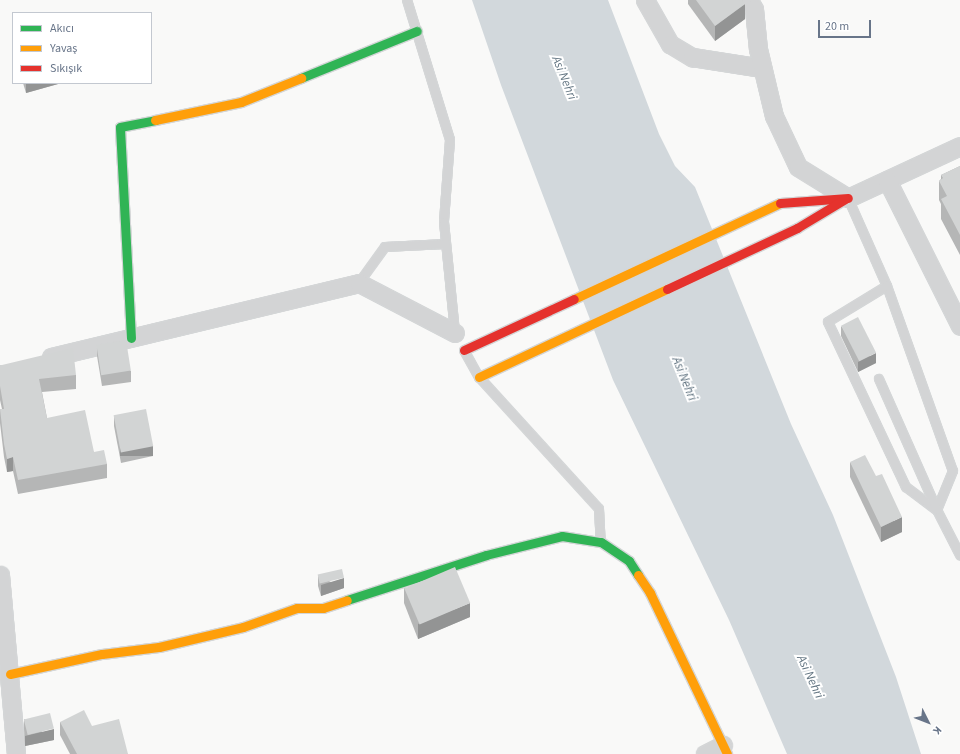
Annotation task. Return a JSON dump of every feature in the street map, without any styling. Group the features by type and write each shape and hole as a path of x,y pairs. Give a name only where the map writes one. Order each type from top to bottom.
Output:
{"street":[{"path":"645,0 670,44 692,57 762,68"},
{"path":"749,0 754,9 758,49 774,116 798,167 848,198"},
{"path":"131,338 120,127 241,102 417,31"},
{"path":"479,377 797,228 848,198 960,146"},
{"path":"887,180 960,326"},
{"path":"464,350 782,202 848,198"},
{"path":"39,360 359,283 455,333"},
{"path":"10,674 102,654 159,647 243,627 297,608 323,608 363,593 486,555 562,536 601,542 629,562 650,593 725,750 705,754"},
{"path":"0,575 16,754"}],"lane":[{"path":"407,0 450,140 444,222 455,333 479,377 599,509 601,542"},
{"path":"848,198 887,286 953,471 938,510"},
{"path":"359,283 385,247 446,244"},
{"path":"887,286 828,322 906,487 938,510"},
{"path":"879,379 960,555"}],"water":[{"name":"Asi Nehri","path":"472,0 608,0 659,134 675,166 695,187 791,424 833,515 896,677 921,754 787,754 729,620 613,380 501,85"}],"building":[{"path":"696,0 742,0 745,4 715,26"},
{"path":"960,166 960,235 941,199 947,196 939,181 943,178 941,175"},
{"path":"858,317 876,353 859,361 841,326"},
{"path":"126,340 131,371 101,375 96,345"},
{"path":"73,348 76,375 39,379 47,418 85,410 94,452 104,450 107,464 18,480 13,457 7,459 4,444 0,409 4,409 0,386 0,365"},
{"path":"146,409 153,446 121,453 114,415"},
{"path":"865,455 876,476 882,474 902,517 881,527 850,462"},
{"path":"455,567 470,603 420,624 404,588"},
{"path":"342,569 344,578 320,583 318,575"},
{"path":"84,710 92,726 119,719 128,754 77,754 60,722"},
{"path":"50,713 54,729 28,735 24,720"}],"traffic: fast":[{"path":"301,78 417,31"},
{"path":"131,338 120,127 155,120"},
{"path":"347,600 486,555 562,536 601,542 629,561 638,575"}],"traffic: slow":[{"path":"155,120 241,102 301,78"},
{"path":"574,299 780,203"},
{"path":"479,377 667,289"},
{"path":"638,575 650,593 727,754"},
{"path":"10,674 102,654 159,647 243,627 297,608 323,608 347,600"}],"traffic: jam":[{"path":"780,203 848,198"},
{"path":"667,289 797,228 845,199"},
{"path":"464,350 574,299"}]}
